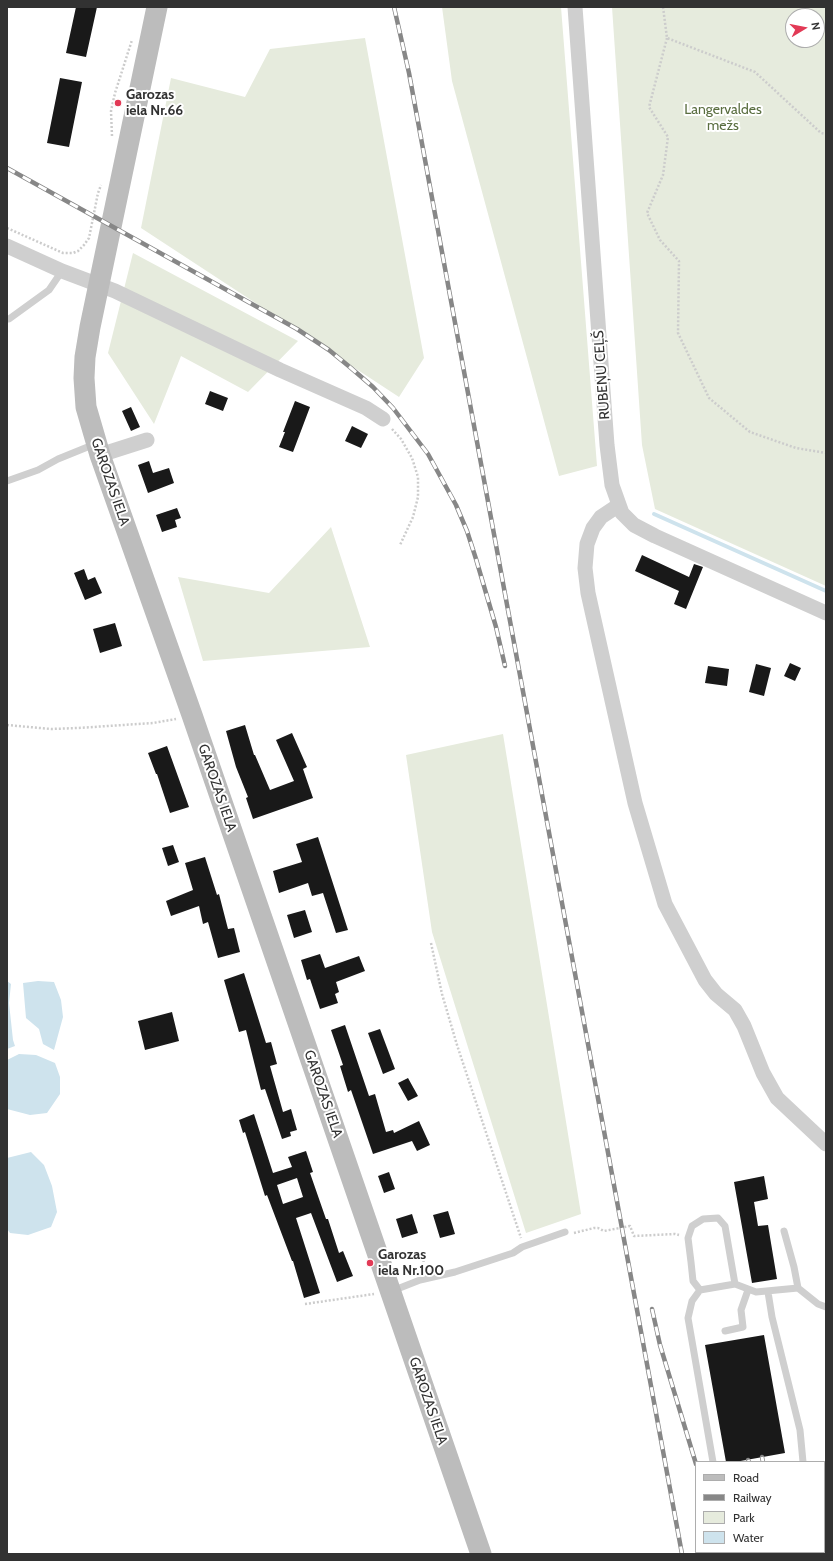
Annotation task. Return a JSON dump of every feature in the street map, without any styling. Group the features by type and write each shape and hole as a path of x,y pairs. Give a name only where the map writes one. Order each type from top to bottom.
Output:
{"main road":[{"name":"GAROZAS IELA","path":"157,7 90,327 85,357 84,378 86,407 98,450 192,715 481,1554"}],"street":[{"name":"RUBEŅU CEĻŠ","path":"575,7 607,445 612,485 622,513 634,525 644,531 826,613"},
{"path":"7,246 62,271 99,284 280,370 366,408 383,419"},
{"path":"98,450 147,440"},
{"path":"619,505 601,517 593,528 587,544 585,568 588,593 635,803 665,904 705,980 716,994 735,1010 744,1026 763,1073 777,1098 826,1144"}],"lane":[{"path":"7,319 49,290 62,271"},
{"path":"7,480 38,470 58,459 98,450"},
{"path":"700,1290 693,1281 688,1238 692,1226 703,1219 718,1218 725,1226 735,1284"},
{"path":"784,1231 798,1288 818,1304 826,1307"},
{"path":"391,1291 420,1280 455,1272 512,1253 522,1247 566,1232"},
{"path":"713,1461 688,1318 692,1301 700,1290 735,1284 756,1292 798,1288"},
{"path":"725,1331 743,1327 741,1310 748,1290"},
{"path":"768,1292 772,1316 800,1430 803,1461"}],"path":[{"path":"663,7 667,38 649,107 668,137 663,176 647,214 660,240 679,261 678,333 709,398 750,432 796,448 826,453"},
{"path":"112,141 112,111 114,93 133,35"},
{"path":"667,38 755,72 826,134"},
{"path":"7,228 63,253 73,253 78,251 89,238 98,193 103,181"},
{"path":"383,419 404,445 412,458 418,477 418,497 413,517 400,545"},
{"path":"7,725 50,729 78,728 152,723 174,720 192,715"},
{"path":"431,942 442,994 457,1045 519,1228 522,1247"},
{"path":"566,1232 573,1234 598,1228 604,1231 630,1226 634,1236 675,1234 688,1238"},
{"path":"420,1280 423,1271 424,1254"},
{"path":"305,1304 391,1291"}],"green space":[{"path":"442,7 561,7 597,466 559,476 452,81"},
{"name":"Langervaldes mežs","path":"612,7 826,7 826,586 655,509 642,445"},
{"path":"365,38 424,358 399,397 141,228 171,78 245,97 270,49"},
{"path":"133,253 298,341 248,392 181,356 154,424 108,353"},
{"path":"331,527 370,647 203,661 178,577 269,593"},
{"path":"503,734 581,1214 526,1233 432,932 406,755"}],"water":[{"path":"7,981 11,984 9,1003 15,1046 7,1049"},
{"path":"38,981 54,982 61,1000 63,1017 54,1050 43,1044 39,1029 26,1018 23,983"},
{"path":"19,1054 36,1055 55,1063 60,1077 60,1094 47,1113 30,1115 7,1109 7,1060"},
{"path":"31,1152 44,1165 52,1186 57,1212 51,1227 28,1235 10,1233 7,1229 7,1158"}],"building":[{"path":"76,7 97,7 86,57 66,53"},
{"path":"60,78 82,82 69,147 47,143"},
{"path":"210,391 228,398 223,411 205,404"},
{"path":"295,401 310,407 293,452 279,447"},
{"path":"131,407 140,427 131,431 122,411"},
{"path":"352,426 368,434 361,448 345,441"},
{"path":"149,461 153,473 169,468 174,483 148,493 138,465"},
{"path":"177,508 181,518 175,520 177,527 162,532 156,515"},
{"path":"642,555 689,577 694,564 703,567 686,609 674,604 679,591 635,571"},
{"path":"84,569 88,580 95,577 102,593 85,600 74,573"},
{"path":"115,623 122,646 100,653 93,629"},
{"path":"790,663 801,668 795,681 784,676"},
{"path":"756,664 771,668 764,696 749,692"},
{"path":"708,666 729,669 727,686 705,683"},
{"path":"245,725 254,755 270,790 294,781 276,740 292,733 307,767 303,769 313,798 253,819 246,798 248,797 236,767 226,731"},
{"path":"167,746 189,807 170,813 157,774 148,753"},
{"path":"318,837 348,930 336,933 323,893 312,896 308,883 279,893 273,871 302,862 296,844"},
{"path":"173,845 179,862 168,866 162,848"},
{"path":"205,857 217,895 219,894 228,929 234,928 240,952 218,958 208,922 203,924 199,906 171,916 166,901 193,890 185,863"},
{"path":"305,910 312,932 294,938 287,915"},
{"path":"320,954 325,968 359,956 365,971 336,982 339,992 335,994 338,1003 320,1009 310,979 307,980 301,960"},
{"path":"244,973 266,1043 271,1042 277,1064 270,1066 283,1112 291,1109 297,1130 290,1132 291,1136 282,1139 265,1089 261,1090 246,1030 239,1032 224,980"},
{"path":"172,1012 179,1041 145,1050 138,1021"},
{"path":"345,1025 369,1096 375,1094 386,1132 393,1130 394,1133 419,1121 430,1145 417,1151 412,1141 373,1154 351,1090 348,1092 340,1066 343,1065 331,1030"},
{"path":"380,1029 395,1069 383,1074 368,1033"},
{"path":"408,1078 418,1096 408,1101 398,1083"},
{"path":"254,1114 273,1173 292,1167 288,1157 306,1151 313,1172 310,1173 326,1219 328,1219 339,1253 343,1251 353,1276 337,1282 311,1213 296,1218 320,1293 304,1298 293,1261 267,1195 265,1196 245,1132 243,1133 239,1120","holes":["297,1178 303,1197 283,1204 277,1185"]},
{"path":"389,1172 395,1189 384,1193 378,1176"},
{"path":"764,1176 768,1199 754,1202 758,1226 768,1225 777,1279 752,1283 734,1182"},
{"path":"448,1211 455,1234 440,1238 433,1215"},
{"path":"412,1214 418,1233 402,1238 396,1219"},
{"path":"764,1335 785,1453 741,1461 726,1461 705,1345"}],"waterway":[{"path":"654,514 826,591"}],"railway":[{"path":"394,7 409,73 682,1554"},
{"path":"7,168 297,329 329,350 373,387 393,408 428,454 456,505 467,531 476,559 496,627 505,666"},
{"path":"652,1309 660,1345 695,1461"},
{"path":"762,1457 763,1461"}],"place":[{"name":"Garozas iela Nr.66","path":"118,103"},
{"name":"Garozas iela Nr.100","path":"370,1263"}]}
